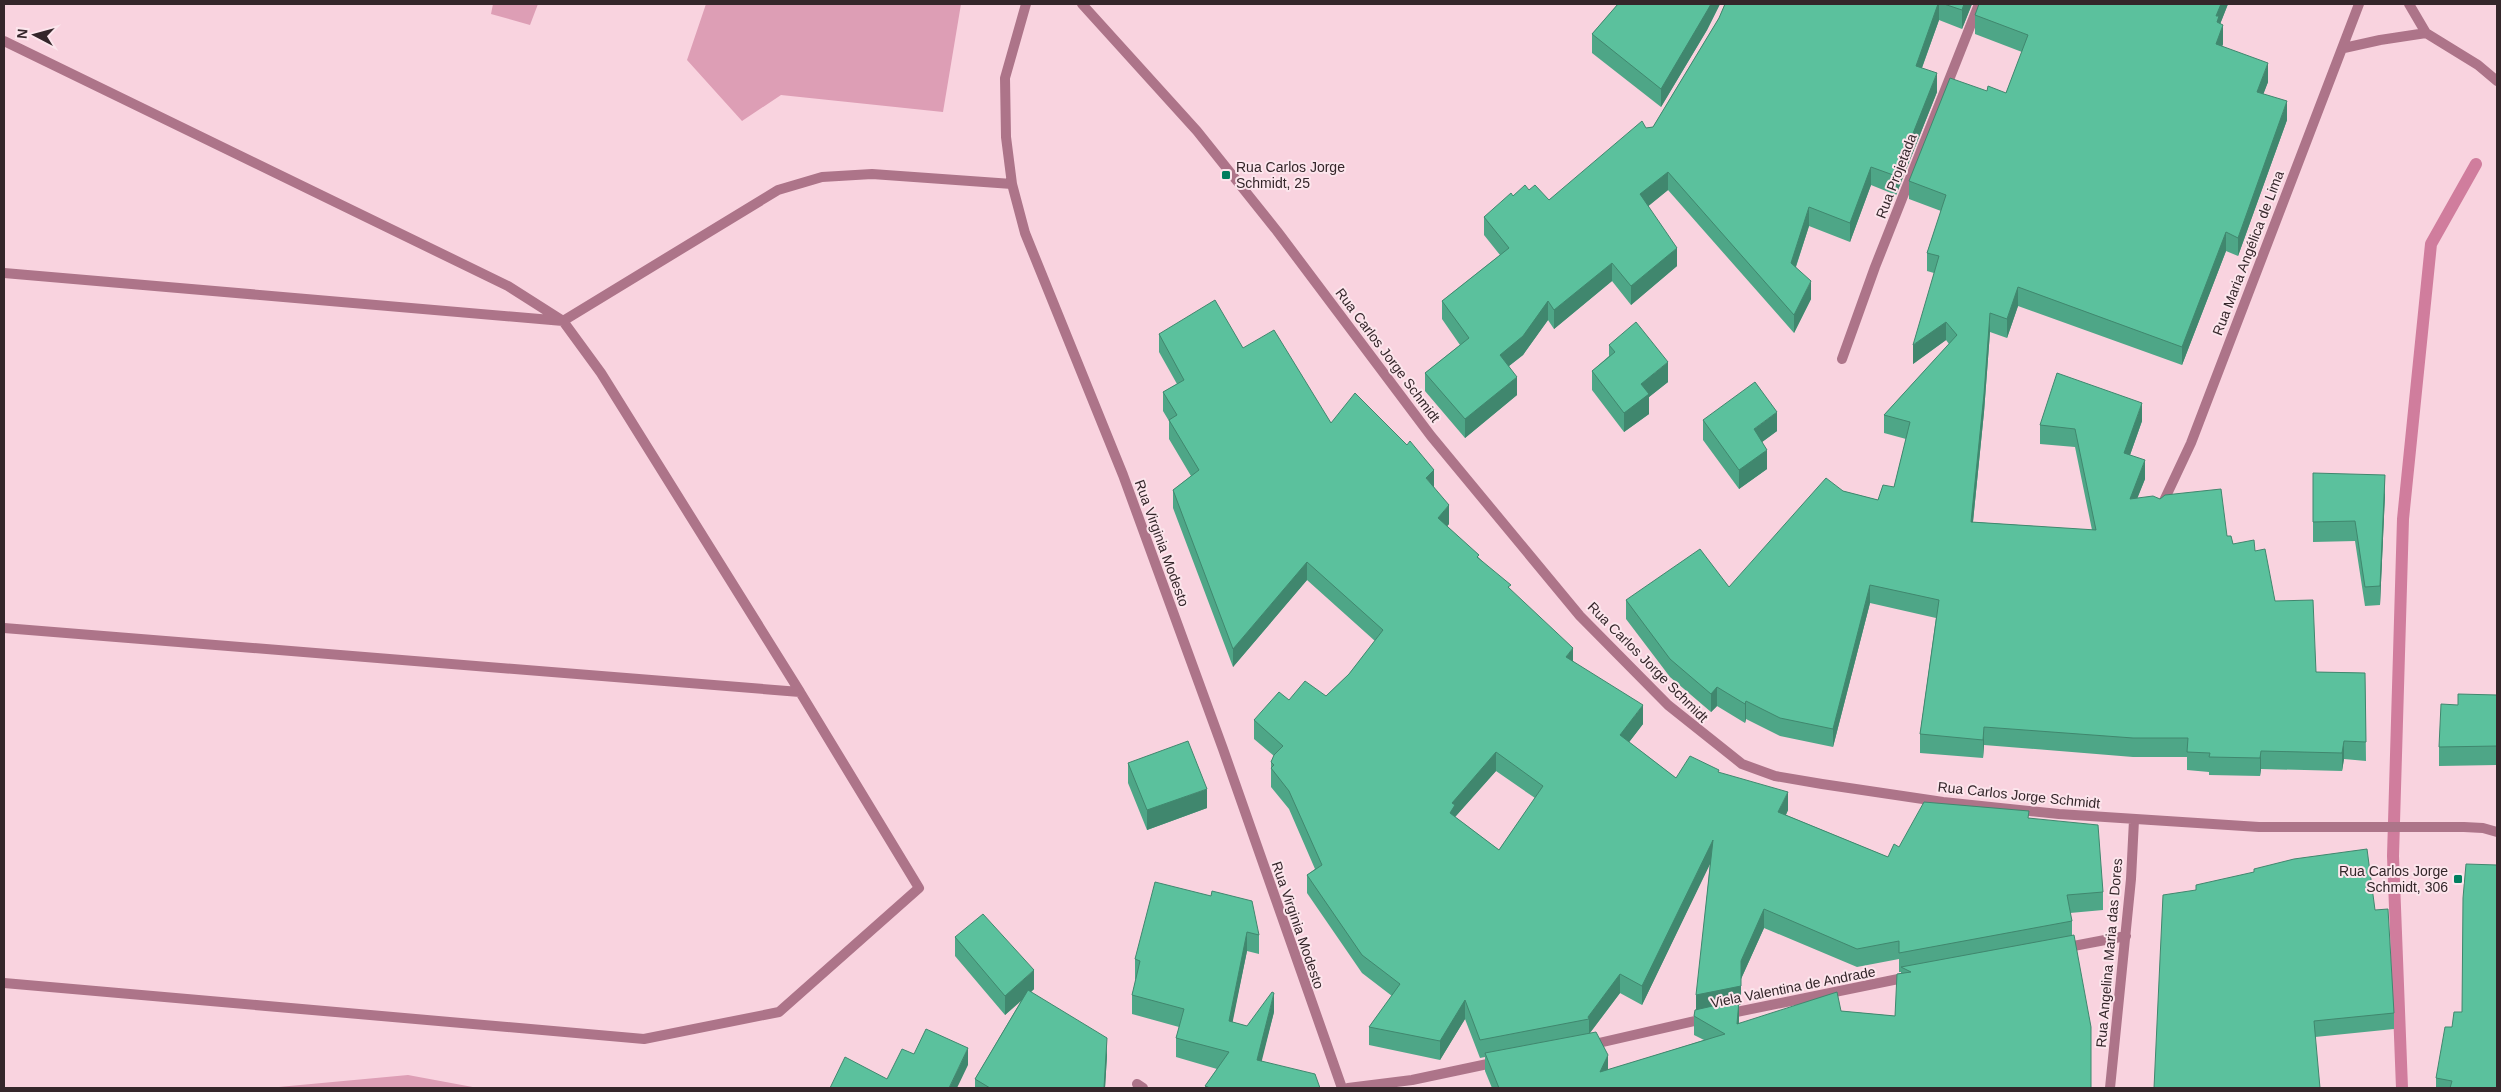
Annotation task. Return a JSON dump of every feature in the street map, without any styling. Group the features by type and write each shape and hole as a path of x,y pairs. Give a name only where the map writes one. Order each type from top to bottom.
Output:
{"street":[{"name":"Rua Virginia Modesto","path":"1026,4 1005,78 1006,137 1012,184 1026,233 1122,475 1220,740 1342,1088"},
{"name":"Rua Carlos Jorge Schmidt","path":"1082,4 1197,131 1277,231 1431,436 1580,616 1668,705 1707,739 1742,764 1775,776 1943,802 2134,820 2293,828 2464,827 2483,828 2497,832"},
{"name":"Rua Projetada","path":"1842,359 1875,267 1979,4"},
{"name":"Rua Maria Angélica de Lima","path":"2159,510 2191,443 2296,165 2344,48 2359,4"},
{"path":"2409,4 2426,33 2478,65 2497,81"},
{"path":"2344,48 2426,33"},
{"path":"4,41 508,286 563,321 601,373 800,692 919,888 779,1012 644,1039 4,983"},
{"path":"4,273 563,321 778,190 786,187 822,177 872,174 1012,184"},
{"path":"4,628 800,692"},
{"name":"Rua Angelina Maria das Dores","path":"2110,1088 2126,936 2134,820"},
{"path":"2048,950 2126,936"},
{"name":"Viela Valentina de Andrade","path":"1579,1047 1692,1021 1921,974"},
{"path":"1348,1088 1412,1080 1511,1060"}],"shaded area":[{"path":"493,4 538,4 530,25 491,14"},
{"path":"706,4 961,4 943,112 781,95 742,121 687,60"},
{"path":"408,1075 478,1088 268,1088"}],"building":[{"path":"1618,4 1711,4 1661,89 1592,34"},
{"path":"1725,4 1938,4 1916,66 1937,73 1896,176 1871,167 1850,223 1809,207 1791,263 1811,281 1794,315 1668,172 1640,194 1677,248 1631,286 1612,263 1554,310 1548,301 1523,336 1500,355 1517,377 1465,419 1425,373 1469,338 1442,301 1509,248 1484,217 1511,193 1513,196 1525,185 1529,190 1535,185 1549,200 1642,121 1646,128 1653,127 1719,18"},
{"path":"1944,4 1964,4 1962,10"},
{"path":"1979,4 2221,4 2216,16 2219,16 2217,22 2223,25 2216,44 2268,63 2257,92 2287,101 2238,238 2226,232 2182,347 2018,287 2007,319 1990,313 1971,522 2096,530 2075,429 2040,425 2057,373 2142,403 2124,453 2145,460 2130,499 2153,496 2160,499 2165,495 2221,489 2227,536 2231,536 2233,544 2254,540 2255,551 2265,549 2275,601 2313,600 2316,672 2365,673 2366,742 2344,741 2342,753 2261,751 2260,758 2209,757 2210,753 2187,752 2188,738 2133,738 1984,727 1983,740 1920,734 1939,600 1870,585 1833,729 1780,718 1746,701 1745,704 1717,687 1711,694 1670,659 1626,600 1700,549 1729,587 1826,478 1843,491 1878,500 1883,485 1894,487 1910,422 1884,415 1957,335 1946,322 1913,345 1939,256 1927,253 1946,195 1909,181 1950,78 1987,91 1988,86 2006,93 2028,35 1975,15"},
{"path":"1215,300 1243,348 1274,330 1331,423 1355,393 1407,445 1410,441 1434,470 1426,478 1449,505 1438,518 1479,555 1477,557 1511,585 1508,587 1573,648 1566,657 1643,705 1620,735 1676,778 1690,756 1719,770 1718,772 1788,792 1778,812 1888,857 1894,844 1899,847 1924,802 2029,811 2028,818 2098,825 2103,892 2067,895 2072,921 1899,953 1899,941 1857,949 1764,909 1741,961 1741,986 1696,995 1713,840 1642,986 1620,974 1588,1017 1589,1019 1480,1040 1465,1000 1440,1041 1369,1027 1400,984 1362,955 1307,875 1322,865 1289,791 1271,768 1274,765 1271,762 1274,755 1283,746 1254,720 1279,692 1289,700 1305,681 1326,696 1349,674 1383,630 1307,562 1233,649 1173,490 1199,470 1169,420 1177,415 1163,392 1184,380 1159,334","holes":["1496,752 1543,786 1499,850 1450,813 1455,805 1452,803"]},
{"path":"1636,322 1668,362 1641,384 1649,394 1624,413 1592,371 1615,352 1609,345"},
{"path":"1755,382 1777,412 1754,429 1767,450 1739,470 1703,420"},
{"path":"2313,473 2385,475 2380,586 2365,587 2355,521 2313,522"},
{"path":"2458,694 2497,695 2497,746 2439,747 2441,704 2458,705"},
{"path":"1188,741 1207,789 1147,810 1128,763"},
{"path":"2367,849 2375,910 2388,909 2394,1013 2314,1021 2320,1088 2154,1088 2163,895 2196,890 2196,885 2254,872 2254,869 2294,859"},
{"path":"2466,864 2497,865 2497,1088 2450,1088 2452,1081 2436,1078 2445,1027 2452,1027 2454,1012 2462,1012 2463,898"},
{"path":"1155,882 1211,896 1212,891 1252,901 1259,935 1247,932 1229,1021 1247,1026 1272,992 1274,993 1257,1060 1315,1074 1320,1088 1210,1088 1205,1086 1229,1052 1176,1038 1184,1009 1132,995 1140,961 1135,959"},
{"path":"983,914 1034,970 1005,996 955,937"},
{"path":"2074,935 2091,1027 2091,1088 1499,1088 1485,1053 1596,1032 1608,1055 1600,1072 1725,1034 1694,1016 1695,1010 1739,1000 1737,1024 1837,992 1841,1011 1895,1016 1897,974 1911,972 1901,967"},
{"path":"1028,990 1107,1038 1104,1088 990,1088 975,1079"},
{"path":"926,1029 968,1048 949,1088 830,1088 845,1057 887,1079 902,1049 914,1054"}],"waterway":[{"path":"2402,1088 2393,856 2403,519 2431,244 2476,164"}],"place":[{"name":"Rua Carlos Jorge Schmidt, 25","path":"1226,175"},
{"name":"Rua Carlos Jorge Schmidt, 306","path":"2458,879"}]}
